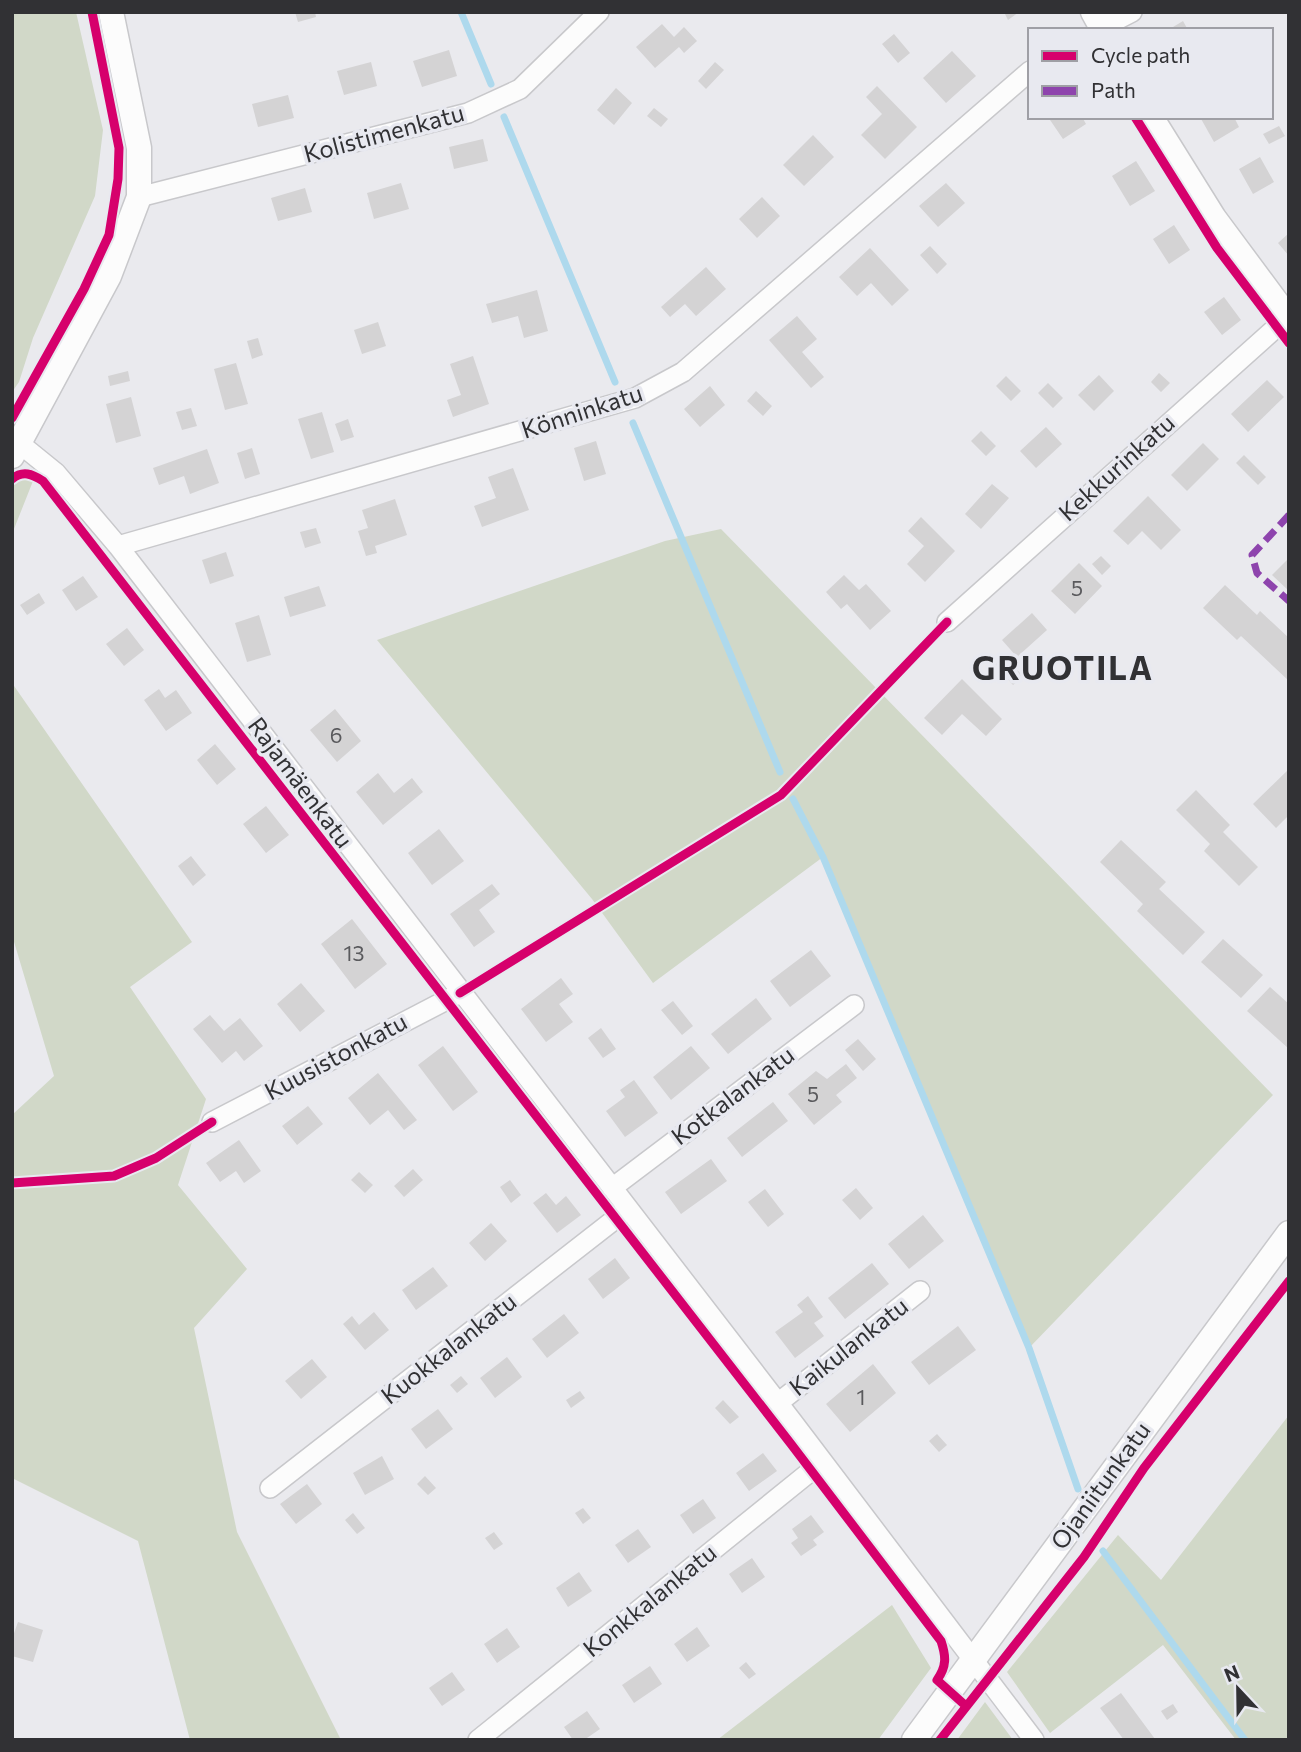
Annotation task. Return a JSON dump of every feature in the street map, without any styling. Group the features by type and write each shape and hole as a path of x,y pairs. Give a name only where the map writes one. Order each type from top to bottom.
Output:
{"street":[{"path":"15,447 108,276 139,197 139,148 111,12"},
{"name":"Kolistimenkatu","path":"139,197 468,113 520,89 599,12"},
{"path":"1099,25 1132,12"},
{"name":"Könninkatu","path":"118,546 635,398 683,372 1028,73"},
{"path":"1152,119 1214,218 1288,317"},
{"name":"Kekkurinkatu","path":"947,622 1288,317"},
{"name":"Rajamäenkatu","path":"15,447 56,472 118,546 1034,1740"},
{"name":"Kuusistonkatu","path":"212,1122 460,993"},
{"name":"Kotkalankatu","path":"612,1188 854,1005"},
{"name":"Kuokkalankatu","path":"270,1488 628,1209"},
{"name":"Ojaniitunkatu","path":"914,1740 1289,1233"},
{"name":"Kaikulankatu","path":"778,1404 920,1291"},
{"name":"Konkkalankatu","path":"478,1740 822,1462"}],"green space":[{"path":"12,12 76,12 103,130 95,196 33,338 19,382 12,392"},
{"path":"21,477 33,481 12,534 12,486"},
{"path":"721,529 1273,1095 1029,1348 823,857 653,983 592,899 377,640 665,541"},
{"path":"12,683 192,942 130,987 206,1099 178,1185 247,1269 194,1328 237,1532 341,1740 190,1740 138,1541 12,1478 12,1115 54,1076 12,935"},
{"path":"1289,1415 1289,1740 1236,1740 1163,1645 1050,1733 1007,1672 1118,1535 1161,1580"},
{"path":"892,1605 931,1668 878,1740 717,1740"},
{"path":"985,1702 1013,1740 957,1740"}],"building":[{"path":"295,12 315,12 316,17 298,22"},
{"path":"1004,12 1019,12 1008,20"},
{"path":"1183,21 1187,28 1171,28"},
{"path":"662,24 674,37 684,27 697,41 684,53 679,47 655,68 636,47"},
{"path":"894,34 910,53 898,63 882,44"},
{"path":"449,50 457,76 422,87 413,61"},
{"path":"952,51 976,76 946,103 923,78"},
{"path":"371,62 377,86 344,95 337,71"},
{"path":"715,62 724,70 706,89 698,81"},
{"path":"877,86 917,127 885,159 861,135 882,114 866,97"},
{"path":"616,88 632,103 614,125 597,110"},
{"path":"288,95 294,118 258,127 252,104"},
{"path":"654,108 668,119 661,127 647,116"},
{"path":"1049,119 1083,119 1086,124 1063,139"},
{"path":"1201,119 1235,119 1239,127 1214,142"},
{"path":"1279,126 1285,136 1269,144 1263,134"},
{"path":"813,135 834,157 804,186 783,165"},
{"path":"483,139 488,161 454,169 449,147"},
{"path":"1260,157 1274,182 1253,194 1239,169"},
{"path":"1136,161 1155,191 1130,206 1112,176"},
{"path":"401,183 409,209 374,219 367,193"},
{"path":"946,183 965,203 938,227 919,206"},
{"path":"305,188 312,212 278,221 271,198"},
{"path":"762,197 780,216 757,238 739,219"},
{"path":"1174,225 1190,250 1169,264 1153,239"},
{"path":"1289,233 1289,256 1278,243"},
{"path":"930,246 947,264 937,274 920,255"},
{"path":"870,248 909,290 892,306 871,283 857,296 839,277"},
{"path":"706,267 726,289 696,316 685,304 670,317 661,307"},
{"path":"537,290 548,331 524,338 518,316 492,323 486,304"},
{"path":"1224,297 1241,320 1222,335 1204,312"},
{"path":"797,316 817,339 802,352 824,377 811,388 769,340"},
{"path":"378,322 386,346 362,354 354,330"},
{"path":"258,338 263,355 252,359 247,341"},
{"path":"473,356 489,404 453,417 447,400 461,395 450,364"},
{"path":"236,363 248,404 225,410 214,369"},
{"path":"128,371 130,381 110,386 108,376"},
{"path":"1159,373 1170,383 1161,392 1151,382"},
{"path":"1099,375 1114,391 1094,411 1078,395"},
{"path":"1006,376 1021,391 1011,401 996,386"},
{"path":"1267,380 1284,397 1248,432 1231,414"},
{"path":"1048,383 1063,398 1053,408 1038,393"},
{"path":"710,386 725,405 700,427 684,409"},
{"path":"756,391 772,406 763,416 747,401"},
{"path":"131,397 141,436 116,443 106,404"},
{"path":"191,408 197,426 182,430 176,412"},
{"path":"322,412 334,452 311,459 298,419"},
{"path":"348,419 354,437 341,441 335,424"},
{"path":"1046,427 1062,444 1036,468 1020,451"},
{"path":"981,431 996,446 986,456 971,441"},
{"path":"596,441 606,474 584,481 574,448"},
{"path":"1203,443 1219,459 1187,491 1171,475"},
{"path":"252,448 260,474 245,479 237,453"},
{"path":"207,449 219,483 190,494 184,476 159,485 153,468"},
{"path":"1244,455 1266,477 1258,485 1236,463"},
{"path":"513,468 529,510 482,527 474,506 496,498 488,477"},
{"path":"992,484 1009,498 981,529 965,514"},
{"path":"1148,496 1181,530 1161,550 1142,531 1128,545 1113,531"},
{"path":"395,499 407,535 375,546 377,553 366,556 358,531 368,528 362,510"},
{"path":"921,517 955,551 925,582 907,564 924,546 908,531"},
{"path":"316,528 321,543 305,548 300,532"},
{"path":"226,552 234,576 210,584 202,560"},
{"path":"1101,556 1111,566 1102,575 1092,564"},
{"path":"1289,558 1289,591 1272,575"},
{"path":"1079,563 1102,586 1075,614 1051,591"},
{"path":"844,575 859,590 866,584 891,611 870,630 847,604 841,609 826,592"},
{"path":"83,576 98,597 76,611 62,590"},
{"path":"1225,585 1257,615 1260,611 1289,638 1289,681 1241,636 1237,640 1203,608"},
{"path":"319,586 326,606 290,617 284,597"},
{"path":"39,593 45,603 27,615 20,605"},
{"path":"1032,613 1047,630 1017,657 1002,640"},
{"path":"259,615 271,655 247,662 235,623"},
{"path":"127,628 144,650 124,666 106,644"},
{"path":"1004,656 1023,676 1013,685 995,664"},
{"path":"962,679 1002,719 986,736 962,714 942,735 924,718"},
{"path":"159,689 165,698 176,690 192,713 166,731 144,700"},
{"path":"335,709 361,741 337,762 310,730"},
{"path":"215,744 236,769 217,785 197,760"},
{"path":"1289,769 1289,815 1276,828 1253,804"},
{"path":"378,773 394,793 412,778 423,792 383,825 356,792"},
{"path":"1196,790 1230,825 1223,832 1258,867 1239,886 1204,851 1210,844 1176,810"},
{"path":"266,806 289,835 266,853 243,824"},
{"path":"439,829 464,861 432,885 408,853"},
{"path":"1121,840 1166,882 1159,889 1205,932 1183,955 1137,911 1143,904 1100,862"},
{"path":"191,856 206,875 193,886 178,866"},
{"path":"492,884 500,894 479,910 495,932 474,947 450,914"},
{"path":"352,919 387,964 355,989 321,944"},
{"path":"1223,939 1263,975 1241,998 1201,962"},
{"path":"811,950 831,976 790,1007 770,981"},
{"path":"561,978 573,994 559,1004 573,1022 546,1042 521,1009"},
{"path":"301,983 325,1011 300,1032 277,1004"},
{"path":"1270,987 1289,1004 1289,1049 1247,1011"},
{"path":"756,998 772,1019 728,1054 711,1034"},
{"path":"673,1001 693,1026 682,1035 661,1010"},
{"path":"210,1015 224,1031 240,1018 263,1046 244,1061 236,1051 222,1063 193,1029"},
{"path":"601,1028 616,1049 603,1058 588,1038"},
{"path":"858,1039 876,1059 863,1071 845,1050"},
{"path":"443,1046 478,1092 453,1111 418,1065"},
{"path":"691,1046 710,1068 671,1100 653,1077"},
{"path":"846,1064 857,1078 836,1095 842,1102 814,1125 788,1094 816,1071 827,1079"},
{"path":"378,1073 417,1120 404,1130 388,1110 370,1125 348,1098"},
{"path":"634,1080 658,1113 625,1137 606,1111 625,1097 620,1090"},
{"path":"773,1102 788,1121 742,1157 727,1138"},
{"path":"308,1106 323,1124 297,1145 282,1126"},
{"path":"239,1140 261,1171 244,1183 236,1171 220,1182 206,1163"},
{"path":"711,1159 727,1181 681,1214 665,1192"},
{"path":"413,1169 423,1180 404,1197 394,1186"},
{"path":"359,1172 373,1185 365,1193 351,1180"},
{"path":"510,1180 521,1195 511,1203 500,1187"},
{"path":"856,1188 873,1208 860,1220 842,1200"},
{"path":"765,1189 784,1214 768,1227 748,1202"},
{"path":"546,1193 556,1205 566,1196 581,1215 557,1233 533,1203"},
{"path":"923,1215 944,1241 909,1269 888,1244"},
{"path":"491,1223 507,1241 485,1261 469,1243"},
{"path":"615,1258 630,1278 603,1299 588,1279"},
{"path":"872,1263 889,1284 845,1319 828,1298"},
{"path":"433,1267 448,1286 416,1310 402,1290"},
{"path":"808,1296 823,1317 814,1323 824,1336 795,1358 775,1332 803,1312 797,1305"},
{"path":"374,1312 389,1330 365,1350 343,1324 352,1316 359,1325"},
{"path":"564,1314 579,1333 547,1358 532,1339"},
{"path":"958,1326 976,1350 929,1385 911,1362"},
{"path":"507,1357 522,1377 495,1398 480,1378"},
{"path":"312,1359 327,1377 301,1399 285,1381"},
{"path":"873,1364 896,1393 850,1432 826,1404"},
{"path":"461,1376 468,1384 457,1393 450,1385"},
{"path":"580,1391 585,1398 571,1408 566,1400"},
{"path":"723,1400 739,1417 730,1424 715,1408"},
{"path":"438,1409 453,1429 426,1449 411,1429"},
{"path":"937,1434 947,1445 939,1452 929,1441"},
{"path":"763,1453 777,1471 749,1491 736,1473"},
{"path":"382,1456 394,1479 365,1495 353,1473"},
{"path":"425,1476 436,1488 428,1495 417,1484"},
{"path":"307,1484 322,1504 296,1524 280,1504"},
{"path":"703,1499 716,1518 693,1534 680,1515"},
{"path":"583,1508 591,1518 583,1524 575,1513"},
{"path":"353,1513 365,1528 357,1534 345,1520"},
{"path":"811,1515 824,1532 813,1540 817,1545 801,1556 791,1543 798,1538 792,1529"},
{"path":"638,1529 651,1547 628,1563 615,1545"},
{"path":"494,1532 503,1544 494,1550 485,1538"},
{"path":"752,1558 765,1577 742,1593 729,1574"},
{"path":"579,1572 592,1591 568,1607 556,1588"},
{"path":"18,1622 43,1630 33,1662 12,1656 12,1639"},
{"path":"697,1627 710,1646 687,1662 674,1644"},
{"path":"507,1628 520,1647 497,1663 484,1644"},
{"path":"746,1662 756,1674 749,1679 739,1668"},
{"path":"650,1666 662,1684 634,1703 622,1685"},
{"path":"452,1672 465,1690 442,1706 429,1688"},
{"path":"1121,1693 1154,1740 1124,1740 1100,1708"},
{"path":"1173,1704 1178,1712 1167,1720 1161,1711"},
{"path":"587,1711 600,1729 584,1740 573,1740 564,1727"}],"waterway":[{"path":"461,12 491,84"},
{"path":"504,117 615,382"},
{"path":"633,423 780,772"},
{"path":"793,799 823,857 1029,1348 1078,1489"},
{"path":"1103,1551 1245,1740"}],"marked path":[{"path":"1289,515 1252,555 1257,573 1289,601"}],"cycle path":[{"path":"12,418 84,289 109,235 118,179 119,148 92,12"},
{"path":"1136,119 1217,248 1289,343"},
{"path":"12,479 28,474 43,481 941,1641 945,1661 937,1680 966,1706"},
{"path":"460,993 781,795 947,622"},
{"path":"12,1183 114,1176 156,1158 212,1122"},
{"path":"940,1740 1084,1557 1144,1468 1289,1281"}],"district":[{"name":"GRUOTILA","path":"1063,669"}]}
